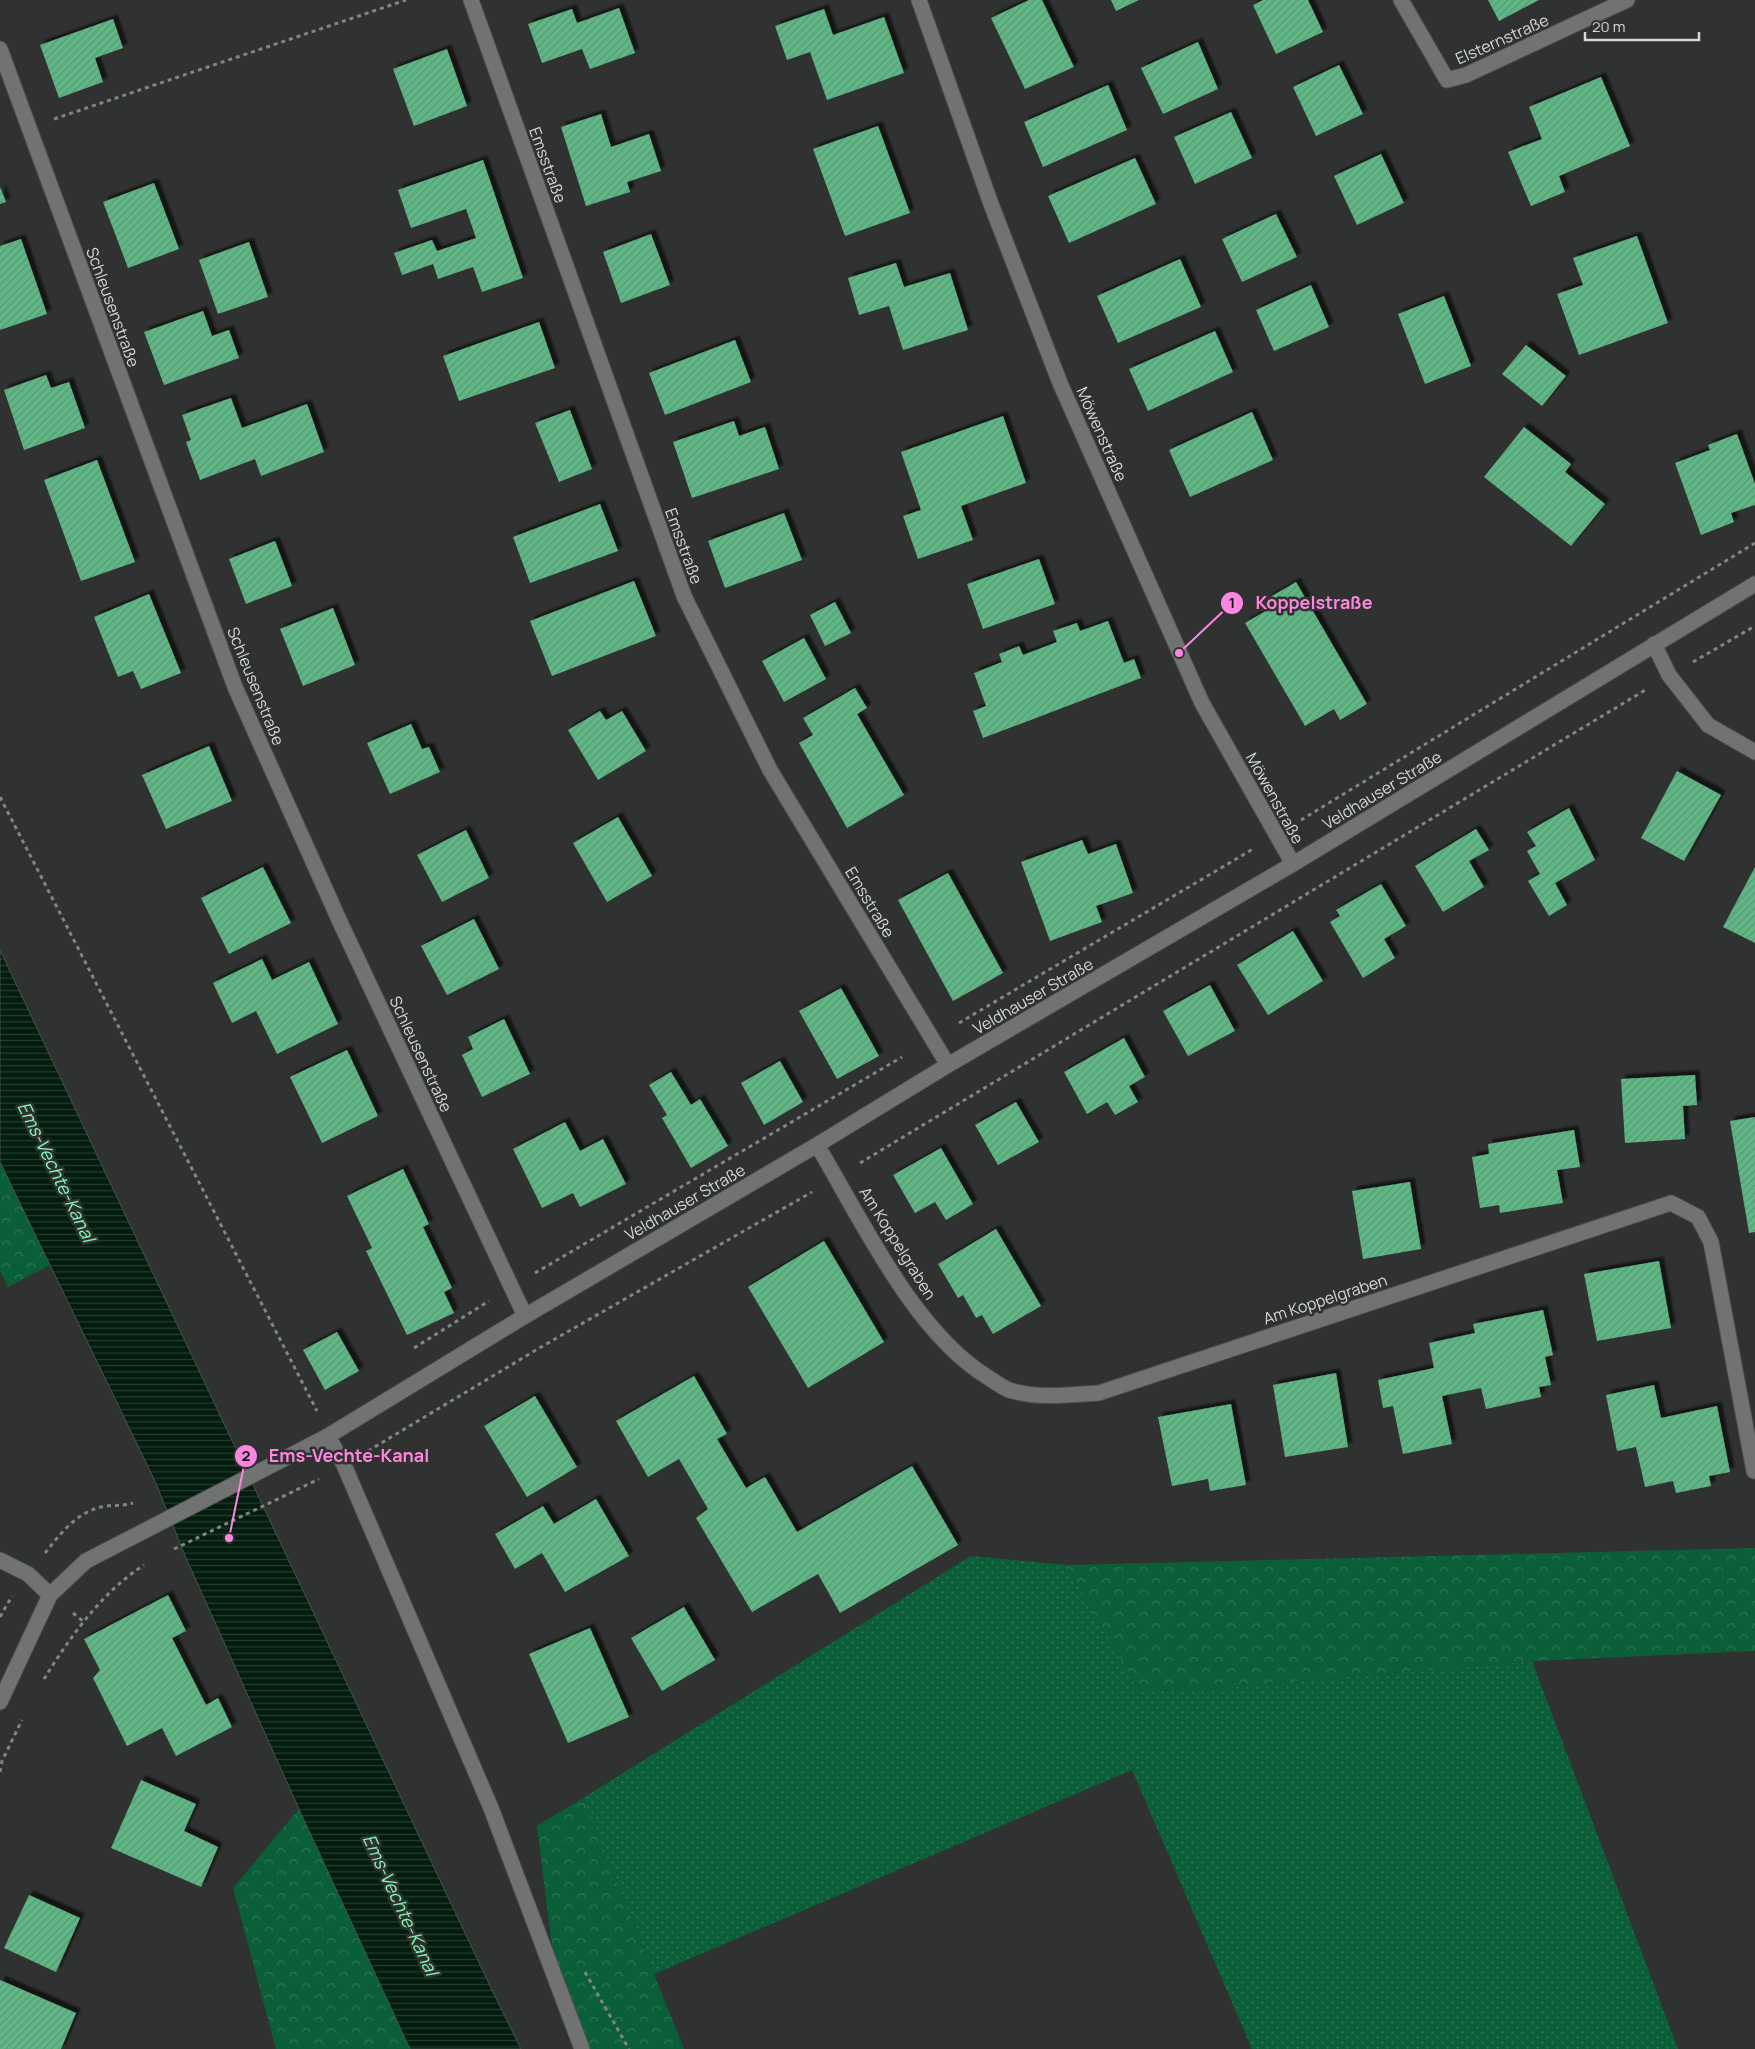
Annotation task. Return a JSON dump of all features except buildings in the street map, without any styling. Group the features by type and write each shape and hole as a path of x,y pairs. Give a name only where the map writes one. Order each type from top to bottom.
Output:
{"street":[{"name":"Emsstraße","path":"471,0 684,596 770,770 948,1065"},
{"name":"Möwenstraße","path":"920,0 991,204 1060,383 1202,703 1293,864"},
{"name":"Elsternstraße","path":"1401,0 1447,80 1466,75 1627,0"},
{"name":"Schleusenstraße","path":"0,49 235,687 340,922 525,1316"},
{"name":"Veldhauser Straße","path":"50,1595 86,1561 328,1436 525,1316 818,1145 948,1065 1293,864 1755,584"},
{"path":"1654,644 1669,676 1708,724 1755,752"},
{"name":"Am Koppelgraben","path":"818,1145 902,1288 945,1345 975,1370 1008,1389 1055,1397 1099,1393 1671,1203 1698,1217 1711,1242 1754,1471"},
{"path":"328,1436 344,1465 491,1808 582,2049"},
{"path":"0,1560 28,1574 50,1595 0,1702"}],"path":[{"path":"29,129 406,0"},
{"path":"406,1353 512,1286 933,1040 1276,835 1755,543"},
{"path":"344,1465 541,1347 837,1178 1755,626"},
{"path":"0,796 316,1410 324,1405"},
{"path":"168,1552 302,1489"},
{"path":"28,1574 66,1526 86,1513 105,1506 131,1504"},
{"path":"41,1684 84,1622 123,1578 150,1561"},
{"path":"0,1772 2,1761 23,1718"}],"green space":[{"path":"0,1162 50,1265 8,1287 0,1271"},
{"path":"1755,1548 1755,1651 1532,1661 1209,1689 1139,1691 1067,1565"},
{"path":"971,1556 1067,1565 1139,1691 1209,1689 1532,1661 1678,2049 1252,2049 1132,1770 654,1974 583,1798"},
{"path":"583,1798 684,2049 575,2049 561,2018 537,1826"},
{"path":"299,1809 410,2049 276,2049 233,1888"}],"water":[{"path":"0,950 521,2049 410,2049 186,1558 155,1481 0,1162"}],"place":[{"name":"Koppelstraße","path":"1179,653"},
{"name":"Ems-Vechte-Kanal","path":"229,1538"}]}
